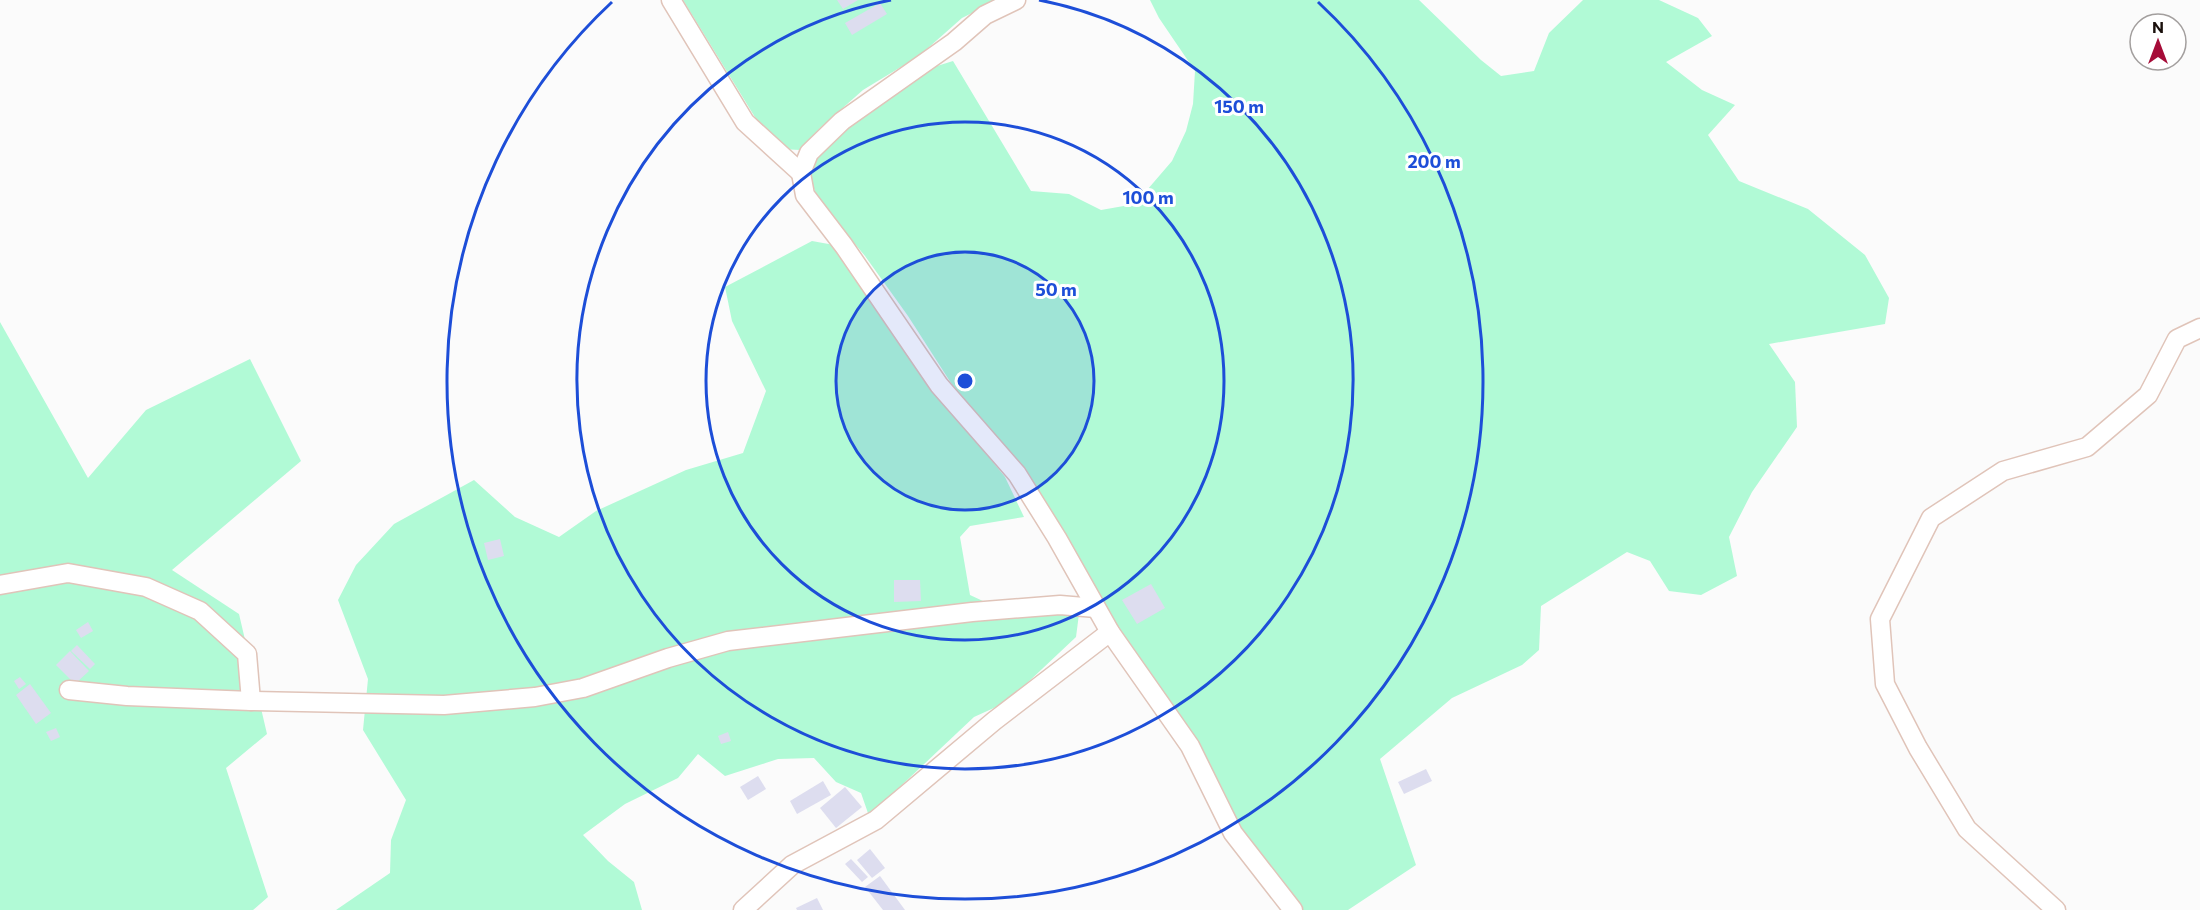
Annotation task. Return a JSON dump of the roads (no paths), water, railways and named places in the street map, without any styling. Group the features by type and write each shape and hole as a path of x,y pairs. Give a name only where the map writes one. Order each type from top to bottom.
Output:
{"street":[{"path":"670,0 745,122 801,173"},
{"path":"1016,0 985,15 954,42 842,121 809,153 801,173 805,195 844,246 939,385 1017,474 1057,538 1110,632 1190,747 1233,833 1293,910"},
{"path":"2056,910 1967,829 1918,748 1885,684 1880,619 1931,518 2002,471 2087,447 2148,395 2177,339 2200,328"},
{"path":"0,585 68,573 146,587 200,611 247,654 251,701"},
{"path":"69,690 128,696 251,701 444,705 535,697 583,688 668,658 728,641 972,612 1060,605 1096,608"},
{"path":"743,910 792,865 876,819 994,721 1110,632"}]}
